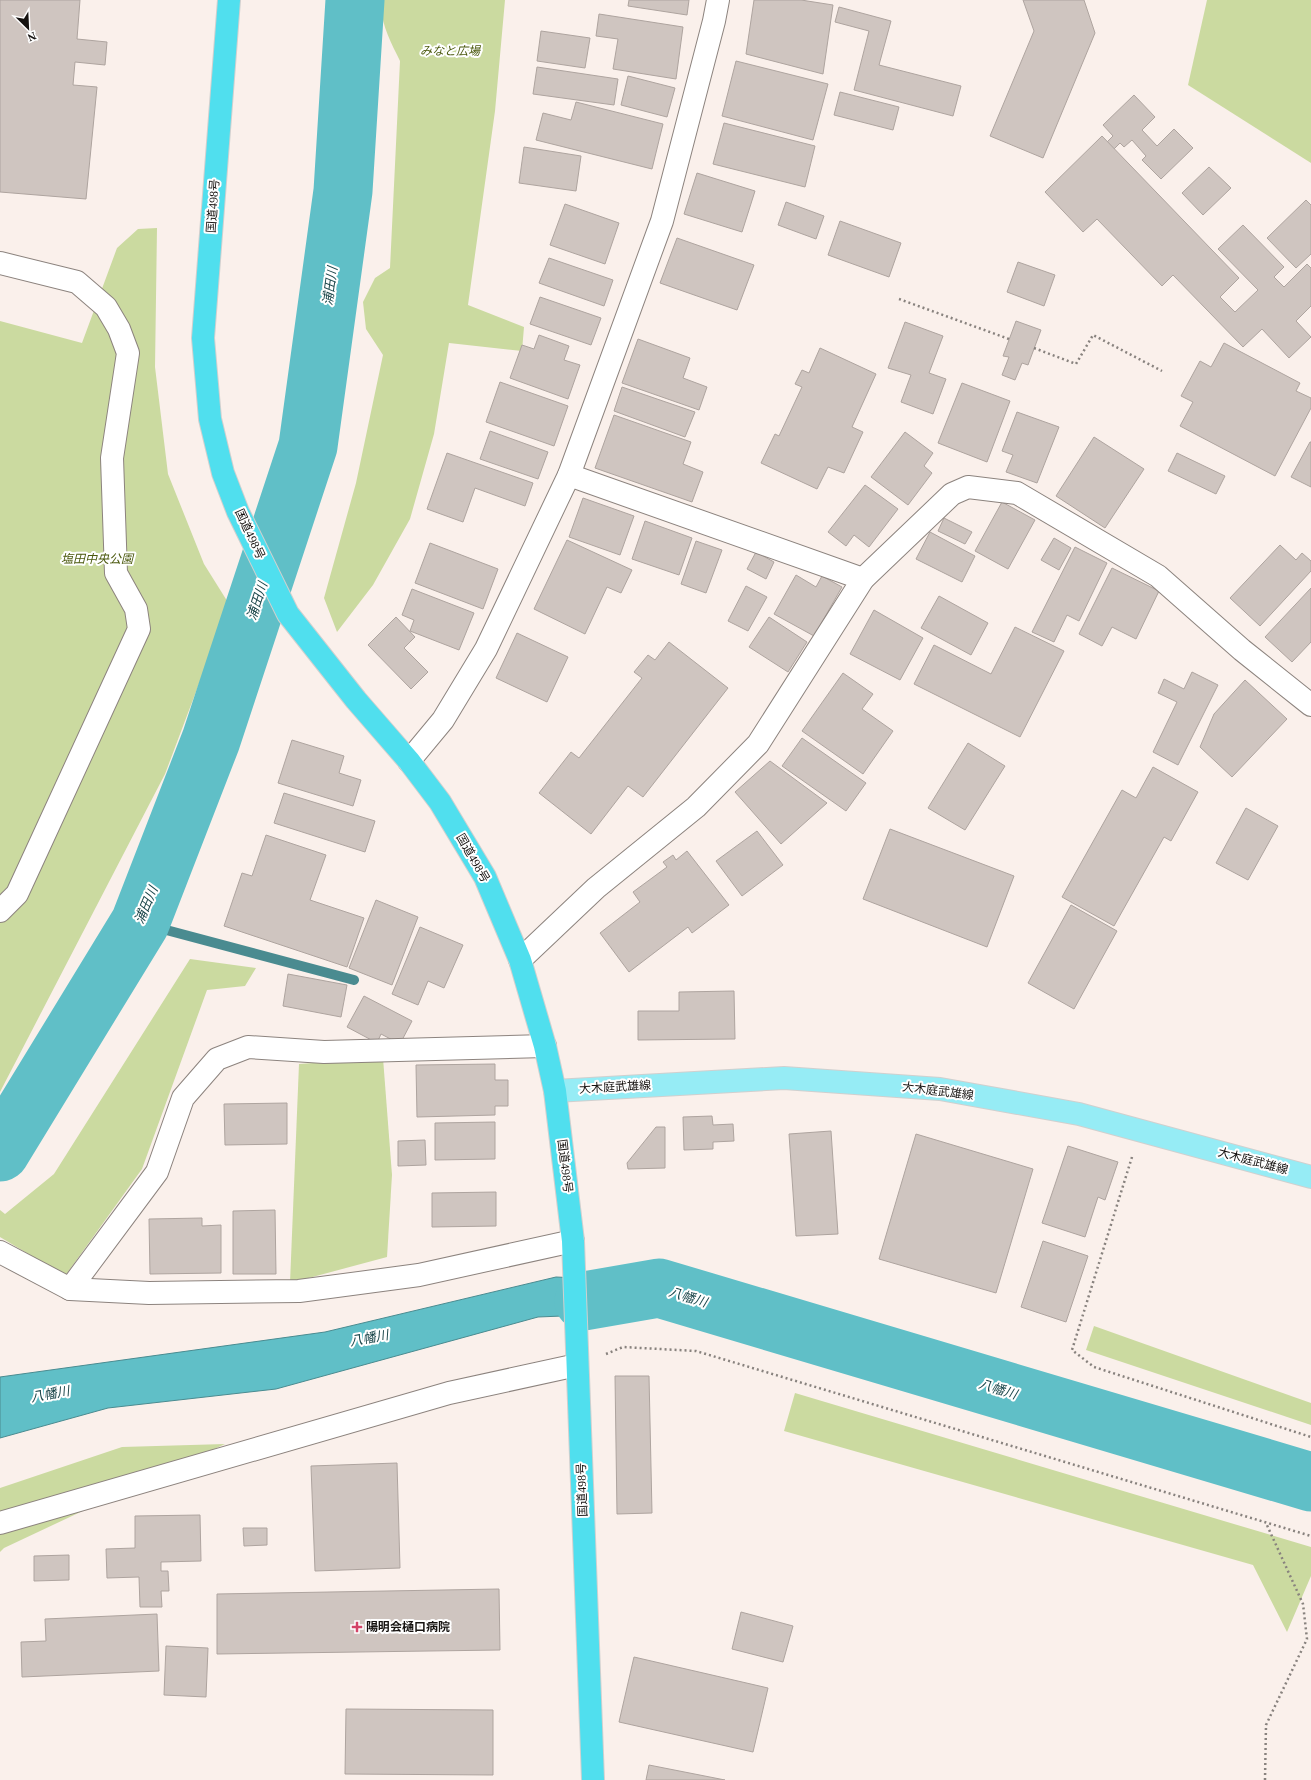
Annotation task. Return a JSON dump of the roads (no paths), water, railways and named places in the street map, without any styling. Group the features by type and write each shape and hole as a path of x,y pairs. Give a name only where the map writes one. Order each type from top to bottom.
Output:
{"highway":[{"name":"国道498号","path":"229,0 203,338 210,419 223,473 238,512 288,614 356,700 409,760 440,802 485,877 520,960 545,1046 555,1091 573,1241 592,1780"}],"main road":[{"name":"大木庭武雄線","path":"555,1091 792,1079 940,1089 1079,1114 1311,1177"}],"street":[{"path":"409,760 443,720 486,649 569,475 662,221 714,22 718,0"},
{"path":"0,263 77,282 106,307 119,329 128,353 112,458 116,573 136,609 139,629 16,894 0,911"},
{"path":"569,475 863,579"},
{"path":"520,960 596,888 696,807 758,744 863,579 952,494 968,488 1017,493 1158,576 1242,650 1311,705"},
{"path":"70,1289 157,1172 183,1098 217,1059 248,1047 324,1052 545,1046"},
{"path":"2,1254 70,1289 149,1293 299,1290 419,1275 573,1241"},
{"path":"0,1523 448,1393 577,1365"}],"water":[{"path":"556,1277 666,1282 660,1312 538,1317 276,1389 108,1408 0,1438 0,1377 325,1332"}],"waterway":[{"name":"浦田川","path":"0,1152 140,923 211,740 308,446 343,191 355,0"},
{"path":"140,923 354,980"},
{"name":"八幡川","path":"584,1301 659,1288 1311,1482"}],"place":[{"name":"陽明会樋口病院","path":"357,1627"}],"park label":[{"name":"みなと広場","path":"450,51"},
{"name":"塩田中央公園","path":"97,559"}]}
